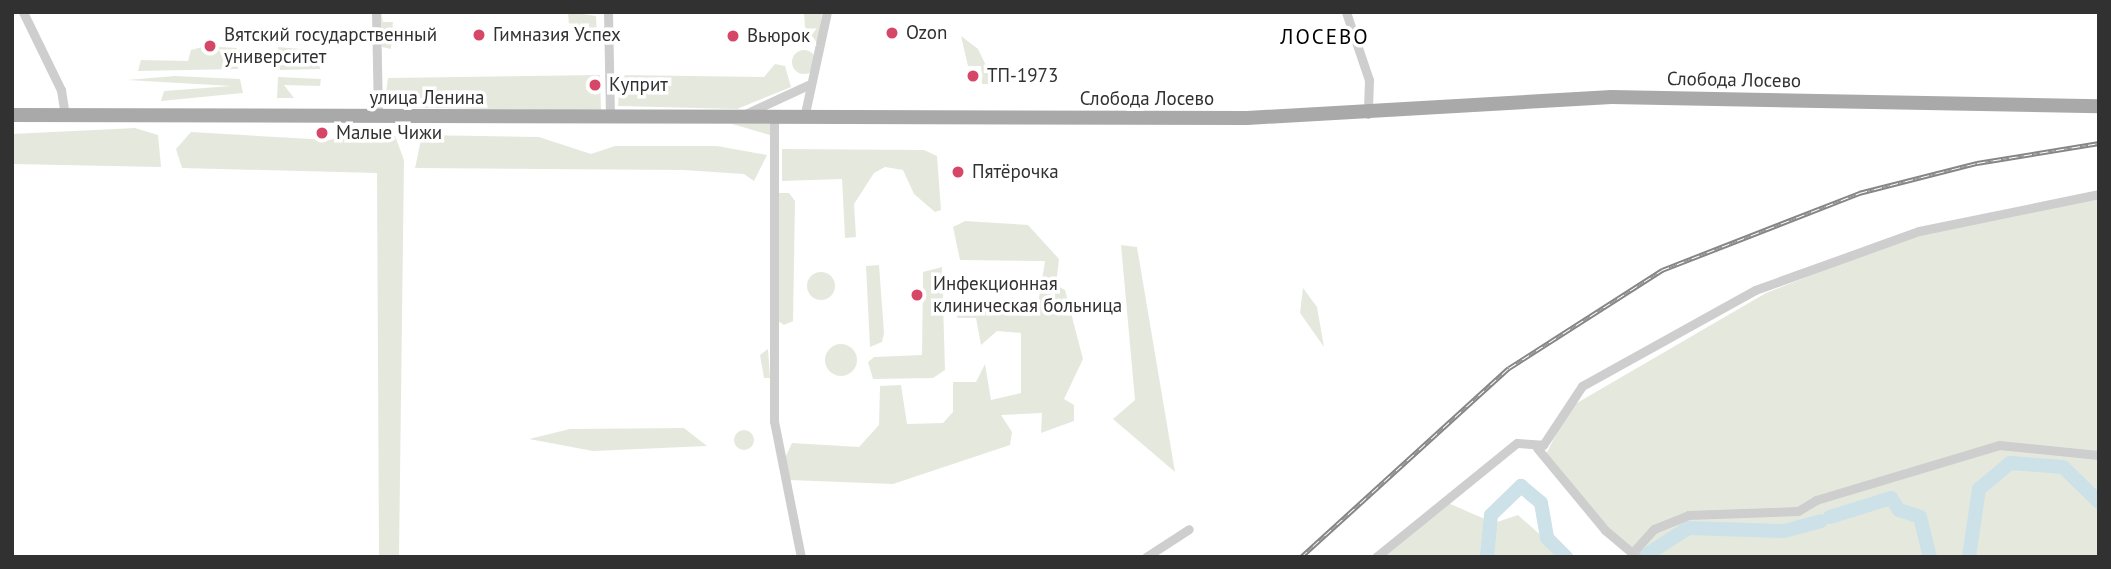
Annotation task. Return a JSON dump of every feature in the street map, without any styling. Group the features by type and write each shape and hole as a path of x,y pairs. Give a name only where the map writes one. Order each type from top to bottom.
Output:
{"main road":[{"name":"Слобода Лосево","path":"842,120 1368,114 1611,97 2099,106"},
{"name":"улица Ленина","path":"12,115 740,116 842,120"}],"street":[{"path":"23,12 61,90 65,115"},
{"path":"376,12 378,117"},
{"path":"608,12 610,116"},
{"path":"804,118 808,85 827,12"},
{"path":"1346,12 1369,80 1368,114"},
{"path":"740,116 808,85"},
{"path":"774,117 774,421 801,557"},
{"path":"1537,448 1582,386 1755,290 1919,231 2099,194"},
{"path":"1376,557 1517,443 1537,448 1605,530 1635,554 1654,529 1688,515 1798,511 1816,500 1999,445 2099,455"},
{"path":"1146,557 1189,529"}],"shaded area":[{"path":"381,12 383,22 393,22 391,49 382,47"},
{"path":"568,12 596,16 597,38 590,39 589,26 569,26"},
{"path":"804,13 822,13 818,44 805,27"},
{"path":"961,36 978,49 995,84 982,84 981,66 968,66"},
{"path":"206,46 237,48 238,69 138,71 141,60 188,61 191,50"},
{"path":"278,47 323,51 320,69 280,70"},
{"path":"804,50 815,57 816,62 809,73 804,74 793,67 792,62 799,51"},
{"path":"775,64 785,66 791,87 737,109 618,106 620,75 764,77"},
{"path":"600,75 601,111 384,107 388,78"},
{"path":"175,76 240,79 243,93 161,101 164,91 231,86 127,80"},
{"path":"278,77 321,79 320,86 284,85 294,98 277,98"},
{"path":"732,124 772,124 773,136"},
{"path":"135,128 158,135 161,167 12,164 12,134"},
{"path":"362,131 395,136 404,160 399,557 379,557 377,173 182,168 176,149 191,132 329,140"},
{"path":"422,135 539,137 591,154 615,146 717,146 767,155 754,181 744,174 683,170 415,168"},
{"path":"782,149 924,150 937,156 941,210 935,212 914,194 903,170 885,167 874,173 854,204 856,237 845,238 842,179 782,181"},
{"path":"778,193 789,193 795,201 793,321 784,325 778,321"},
{"path":"2099,196 2099,557 1629,557 1633,552 1543,460 1570,407 1766,293 1908,237"},
{"path":"965,221 1028,225 1059,259 1056,285 1065,290 1083,359 1064,399 1074,405 1074,421 1041,433 1042,413 1001,415 1012,432 1010,445 893,484 789,480 784,460 792,443 859,447 879,425 880,386 901,385 907,424 943,423 953,412 953,382 976,382 985,364 991,400 1021,393 1021,333 997,331 981,345 976,318 957,318 960,302 1038,304 1045,261 960,260 953,227"},
{"path":"1121,245 1137,247 1175,472 1113,419 1135,400"},
{"path":"879,265 884,333 882,342 870,347 866,266"},
{"path":"942,267 945,370 933,378 873,379 868,362 874,357 922,355 923,272"},
{"path":"821,272 831,276 835,286 831,296 821,300 811,296 807,286 811,276"},
{"path":"1303,288 1317,307 1324,347 1300,313"},
{"path":"841,344 852,349 857,360 852,371 841,376 830,371 825,360 830,349"},
{"path":"768,349 770,378 764,378 760,355"},
{"path":"684,428 707,446 593,451 529,439 570,429"},
{"path":"744,430 751,433 754,440 751,447 744,450 737,447 734,440 737,433"},
{"path":"1448,503 1494,523 1518,515 1565,557 1382,557"}],"waterway":[{"path":"1969,557 1979,489 2010,463 2063,467 2099,502"},
{"path":"1487,557 1491,515 1521,486 1541,503 1547,538 1566,557"},
{"path":"1830,517 1891,498 1899,510 1920,517 1930,557"},
{"path":"1643,557 1688,528 1784,531 1821,521"}],"railway":[{"path":"1301,557 1509,368 1662,270 1859,193 1977,163 2099,143"}],"place":[{"name":"Ozon","path":"892,33"},
{"name":"Гимназия Успех","path":"479,35"},
{"name":"Вьюрок","path":"733,36"},
{"name":"Вятский государственный университет","path":"210,46"},
{"name":"ТП-1973","path":"973,76"},
{"name":"Куприт","path":"595,85"},
{"name":"Малые Чижи","path":"322,133"},
{"name":"Пятёрочка","path":"958,172"},
{"name":"Инфекционная клиническая больница","path":"917,295"}],"district":[{"name":"ЛОСЕВО","path":"1325,37"}]}
